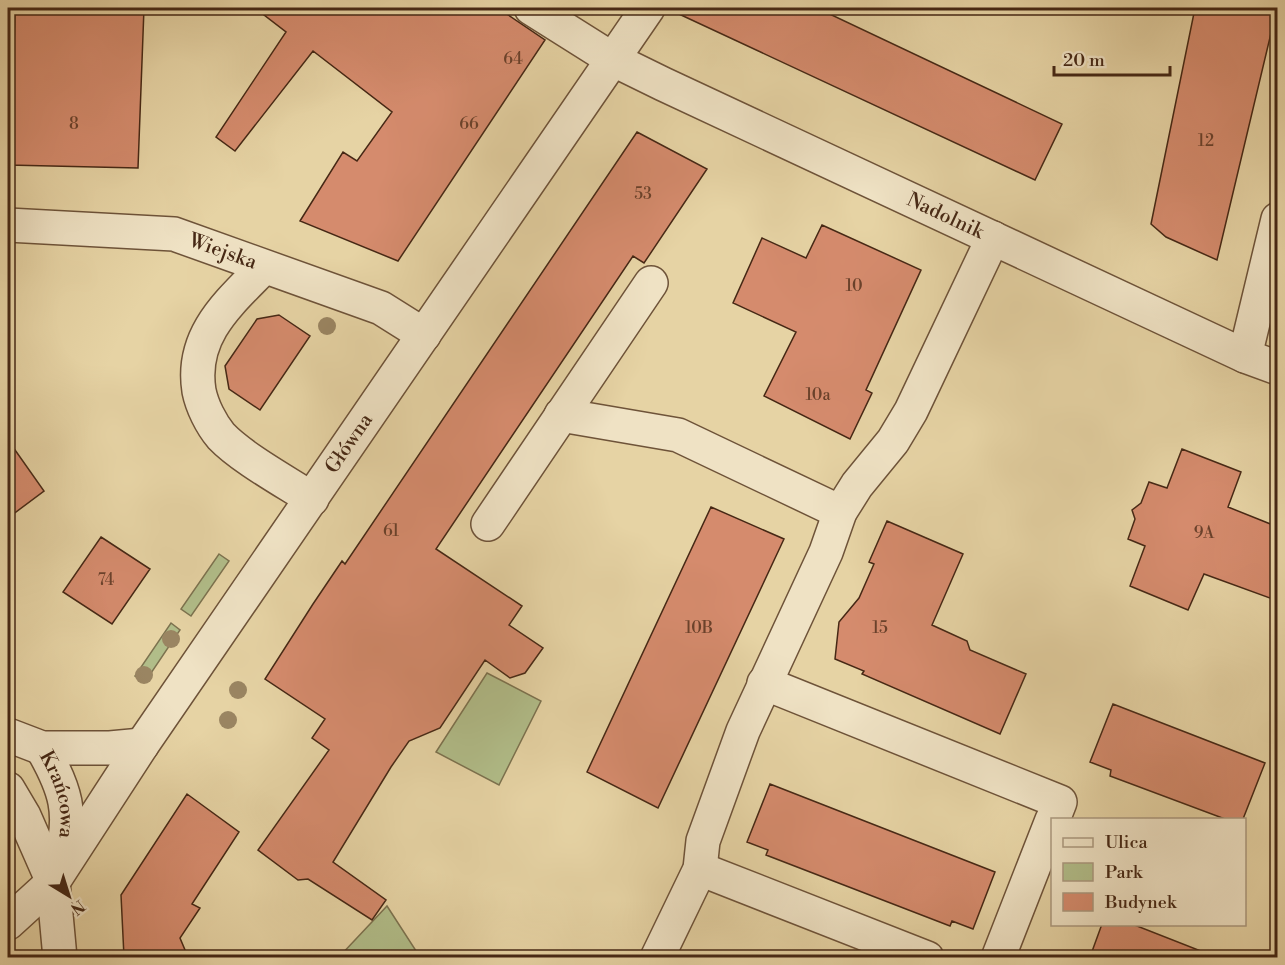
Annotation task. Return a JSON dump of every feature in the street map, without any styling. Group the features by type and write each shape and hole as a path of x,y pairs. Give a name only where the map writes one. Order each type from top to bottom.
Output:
{"street":[{"name":"Nadolnik","path":"531,8 612,59 1245,356 1278,368"},
{"name":"Główna","path":"8,923 53,882 142,745 648,8"},
{"path":"1245,356 1278,219"},
{"name":"Wiejska","path":"8,225 174,234 381,308 423,335"},
{"path":"657,957 700,868 703,841 764,683 826,552 840,512 857,486 893,441 911,411 993,238"},
{"path":"264,267 226,306 208,331 199,353 197,379 201,397 221,435 312,499"},
{"path":"488,524 651,283"},
{"path":"561,415 678,435 840,512"},
{"path":"764,683 1060,802 1054,818"},
{"name":"Krańcowa","path":"8,735 42,748 56,774 68,808 64,846 53,882"},
{"path":"42,748 110,748 142,745"},
{"name":"Krańcowa","path":"8,789 24,816 53,882"},
{"path":"998,957 1051,825"},
{"path":"700,868 927,957"},
{"path":"53,882 60,957"}],"green space":[{"path":"219,554 229,561 191,616 181,609"},
{"path":"171,623 180,630 145,682 135,676"},
{"path":"487,673 541,701 499,785 436,752"},
{"path":"387,906 420,957 339,957"}],"building":[{"path":"15,8 144,8 138,168 8,165 8,87 13,87"},
{"path":"255,8 498,8 545,40 398,261 300,221 343,152 357,161 392,112 313,51 235,151 216,137 286,32"},
{"path":"666,8 817,8 1062,124 1035,180"},
{"path":"1195,8 1277,8 1217,260 1166,237 1151,224"},
{"path":"637,132 707,169 644,263 633,256 436,549 522,606 509,625 543,648 525,673 510,678 485,660 440,728 409,741 391,767 333,862 386,900 372,920 308,879 298,880 258,850 329,750 312,738 325,719 265,679 342,561 345,564"},
{"path":"822,225 921,270 866,390 872,393 850,439 764,396 796,332 733,303 762,238 806,258"},
{"path":"279,315 310,336 260,410 229,389 225,366 257,319"},
{"path":"8,440 44,491 8,518"},
{"path":"1182,449 1241,472 1228,507 1278,527 1278,601 1204,574 1188,610 1130,586 1145,546 1128,539 1135,519 1132,510 1141,503 1149,482 1167,488"},
{"path":"711,507 784,539 658,808 587,772"},
{"path":"887,521 963,554 932,625 967,641 970,650 1026,674 1000,734 862,674 864,671 835,659 839,622 859,598 874,564 869,562"},
{"path":"101,537 150,569 112,624 63,592"},
{"path":"1113,704 1265,763 1243,818 1222,818 1110,776 1111,770 1090,762"},
{"path":"770,784 995,872 973,929 952,921 950,926 766,855 768,850 747,842"},
{"path":"187,794 239,832 192,904 200,908 180,938 188,957 124,957 121,895"},
{"path":"1101,926 1137,926 1211,955 1211,957 1090,957"}]}
